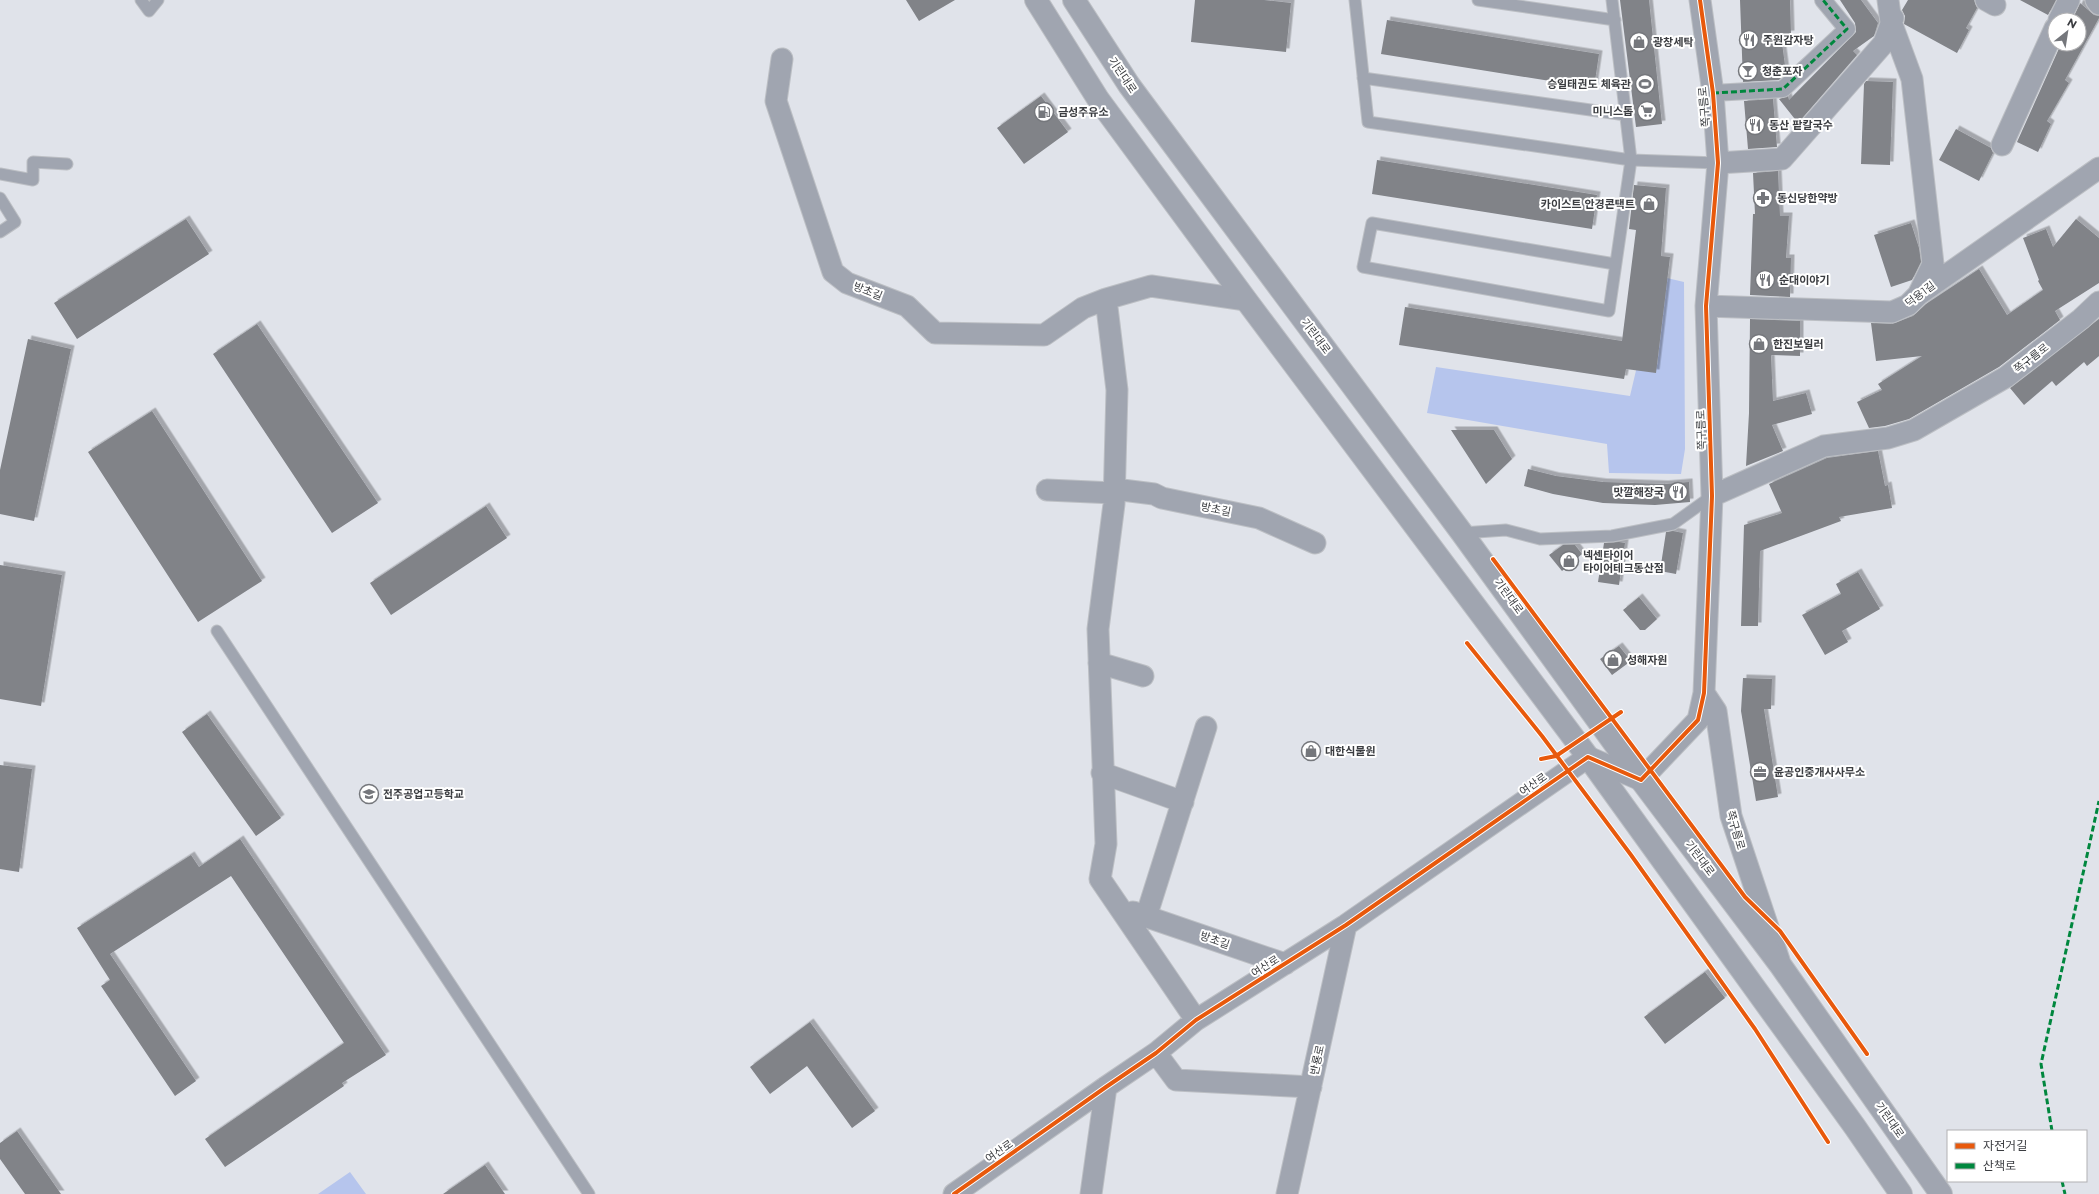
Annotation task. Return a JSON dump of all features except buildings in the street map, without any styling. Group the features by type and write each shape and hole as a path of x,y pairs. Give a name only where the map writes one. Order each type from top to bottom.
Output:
{"street":[{"path":"1036,0 1098,99 1246,300 1588,757 1856,1127 1901,1194"},
{"name":"기린대로","path":"1074,0 1129,85 1462,533 1641,780 1781,966 1941,1194"},
{"name":"쪽구름로","path":"1641,780 1698,720 1704,693 1712,496 1706,306 1718,164 1713,93 1700,0"},
{"path":"1713,93 1783,89 1847,29 1823,0"},
{"path":"1888,0 1891,22 1912,79 1933,264 1918,295"},
{"path":"1718,164 1782,159 1884,43 1891,22 1901,0"},
{"path":"2063,12 2069,0"},
{"path":"2096,0 2099,4"},
{"path":"2002,145 2047,46"},
{"name":"방초길","path":"782,59 776,101 833,272 847,282 907,306 935,333 1044,335 1083,308 1106,298 1151,286 1246,300"},
{"name":"덕용1길","path":"1706,306 1892,312 1908,306 1918,295 2099,168"},
{"path":"1106,298 1117,390 1114,491 1098,629 1102,773 1106,844 1100,879 1196,1020"},
{"name":"쪽구름로","path":"1712,496 1824,446 1888,438 1914,430 2006,378 2081,319 2099,302"},
{"name":"방초길","path":"1047,490 1114,491 1154,494 1162,498 1259,518 1315,544"},
{"path":"1099,663 1143,676"},
{"name":"쪽구름로","path":"1704,693 1716,711 1731,816 1781,966"},
{"path":"1146,917 1206,727"},
{"path":"1588,757 1641,780"},
{"name":"여산로","path":"954,1194 1156,1053 1196,1020 1346,925 1588,757"},
{"path":"1102,773 1183,802"},
{"name":"방초길","path":"1120,907 1285,964"},
{"name":"반룡로","path":"1287,1194 1346,925"},
{"path":"1156,1053 1176,1080 1311,1087"},
{"path":"1091,1194 1106,1087"}],"lane":[{"path":"141,0 149,11 158,0"},
{"path":"1355,0 1368,122 1631,160 1718,164"},
{"path":"1478,0 1614,20"},
{"path":"1612,0 1631,160 1616,264 1609,311 1363,267 1372,223 1616,264"},
{"path":"1363,78 1626,115"},
{"path":"0,174 33,180 33,162 67,164"},
{"path":"0,198 14,222 0,232"},
{"name":"쪽구름로","path":"1462,533 1506,530 1540,539 1612,536 1673,524 1712,496"},
{"path":"217,631 590,1194"}],"shaded area":[{"path":"1667,278 1684,282 1685,449 1681,474 1609,473 1607,444 1427,413 1436,367 1630,396 1638,362 1657,365"},
{"path":"350,1172 366,1194 318,1194"}],"marked path":[{"path":"1713,93 1783,89 1847,29 1823,0"},
{"path":"2052,1130 2041,1064 2099,801"},
{"path":"2062,1182 2065,1194"}],"cycle path":[{"path":"954,1194 1156,1053 1196,1020 1346,925 1588,757 1641,780 1698,720 1704,693 1712,496 1706,306 1718,163 1713,93 1700,0"},
{"path":"1493,559 1745,897 1780,931 1867,1054"},
{"path":"1467,643 1542,736 1631,855 1755,1029 1828,1142"},
{"path":"1541,759 1556,756 1621,712"}],"place":[{"name":"주원감자탕","path":"1749,40"},
{"name":"광창세탁","path":"1639,42"},
{"name":"청춘포자","path":"1748,71"},
{"name":"승일태권도 체육관","path":"1645,84"},
{"name":"미니스톱","path":"1647,111"},
{"name":"금성주유소","path":"1044,112"},
{"name":"동산 팥칼국수","path":"1755,125"},
{"name":"동신당한약방","path":"1763,198"},
{"name":"카이스트 안경콘택트","path":"1649,204"},
{"name":"순대이야기","path":"1765,280"},
{"name":"한진보일러","path":"1759,344"},
{"name":"맛깔해장국","path":"1678,492"},
{"name":"넥센타이어 타이어테크동산점","path":"1569,561"},
{"name":"성해자원","path":"1613,660"},
{"name":"대한식물원","path":"1311,751"},
{"name":"윤공인중개사사무소","path":"1760,772"},
{"name":"전주공업고등학교","path":"369,794"}]}
